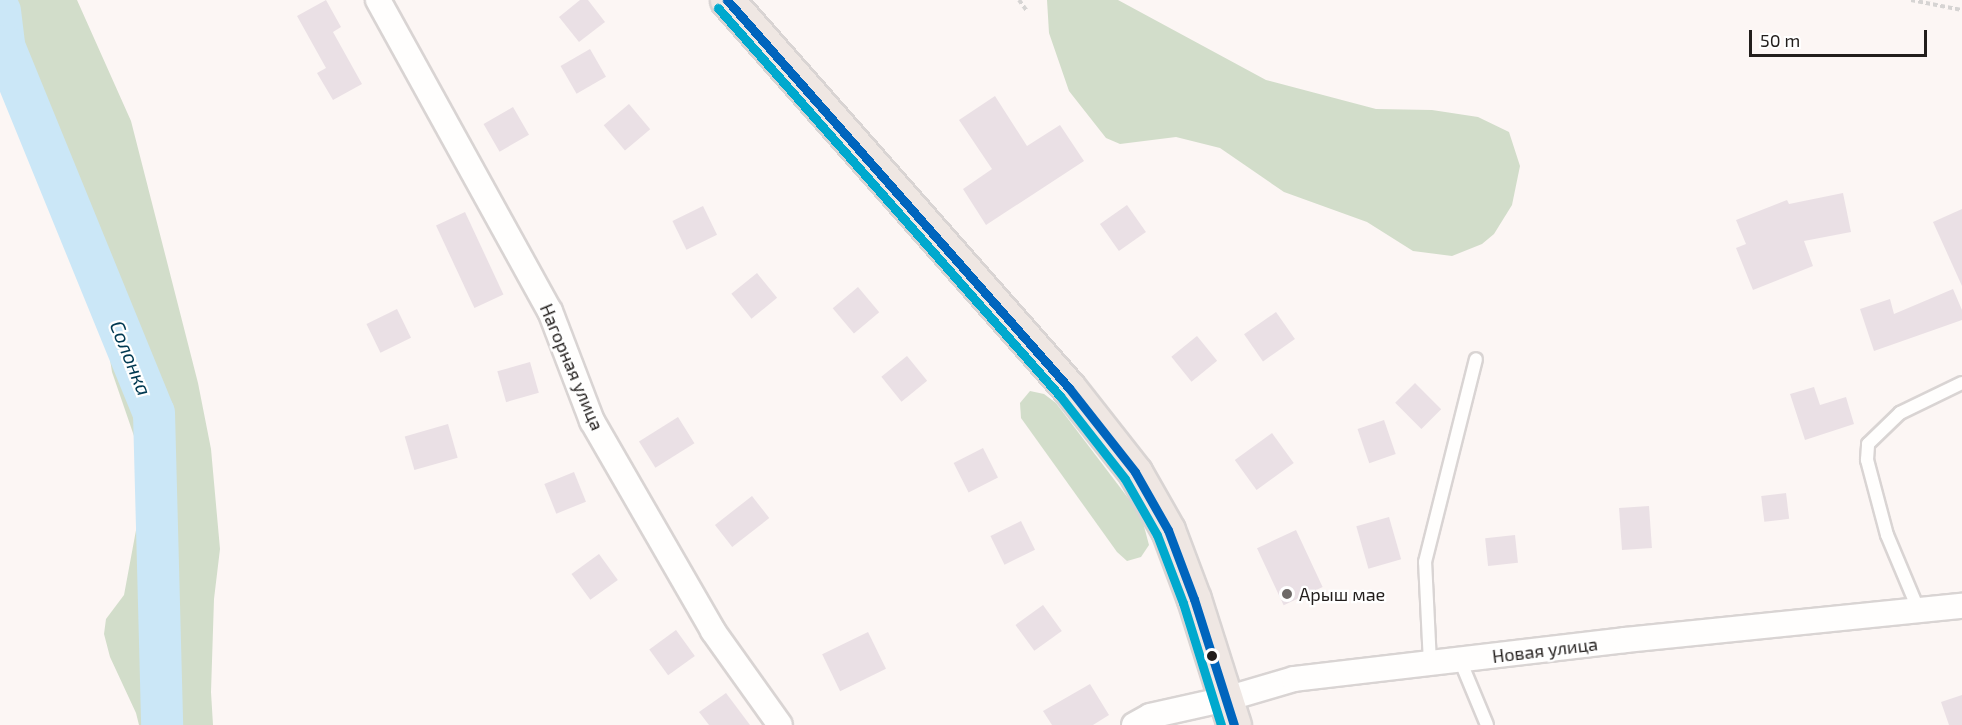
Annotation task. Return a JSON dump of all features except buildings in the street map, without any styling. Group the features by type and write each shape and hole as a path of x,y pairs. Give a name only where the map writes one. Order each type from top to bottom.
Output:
{"main road":[{"path":"727,0 1069,388 1135,472 1168,530 1230,712"}],"street":[{"name":"Нагорная улица","path":"378,0 550,311 592,421 713,631 780,725"},
{"name":"Новая улица","path":"1134,725 1150,716 1230,712 1294,679 1962,606"}],"lane":[{"path":"1430,663 1425,562 1476,359"},
{"path":"1919,611 1887,535 1867,460 1868,444 1900,413 1962,383"},
{"path":"1460,660 1487,725"}],"path":[{"path":"1019,0 1027,11"},
{"path":"1911,0 1962,10"}],"green space":[{"path":"0,0 77,0 131,121 198,383 211,449 220,549 214,599 211,692 213,725 139,725 136,713 110,657 104,634 106,619 124,595 139,514 134,436 112,372 101,303 82,247 0,83"},
{"path":"1047,0 1118,0 1266,80 1376,109 1432,110 1478,117 1509,132 1520,166 1512,205 1494,234 1482,244 1452,256 1413,251 1367,222 1284,192 1220,148 1176,137 1120,144 1106,138 1069,91 1049,33"},
{"path":"1030,391 1044,394 1056,403 1141,515 1149,545 1141,557 1127,561 1117,552 1021,418 1020,403"}],"waterway":[{"name":"Солонка","path":"0,11 4,46 154,413 162,725"}],"transit line":[{"path":"727,0 1069,388 1135,472 1168,530 1194,599 1234,725"},
{"path":"718,8 1060,396 1125,479 1157,535 1183,603 1221,725"}],"place":[{"name":"Арыш мае","path":"1287,594"}]}
